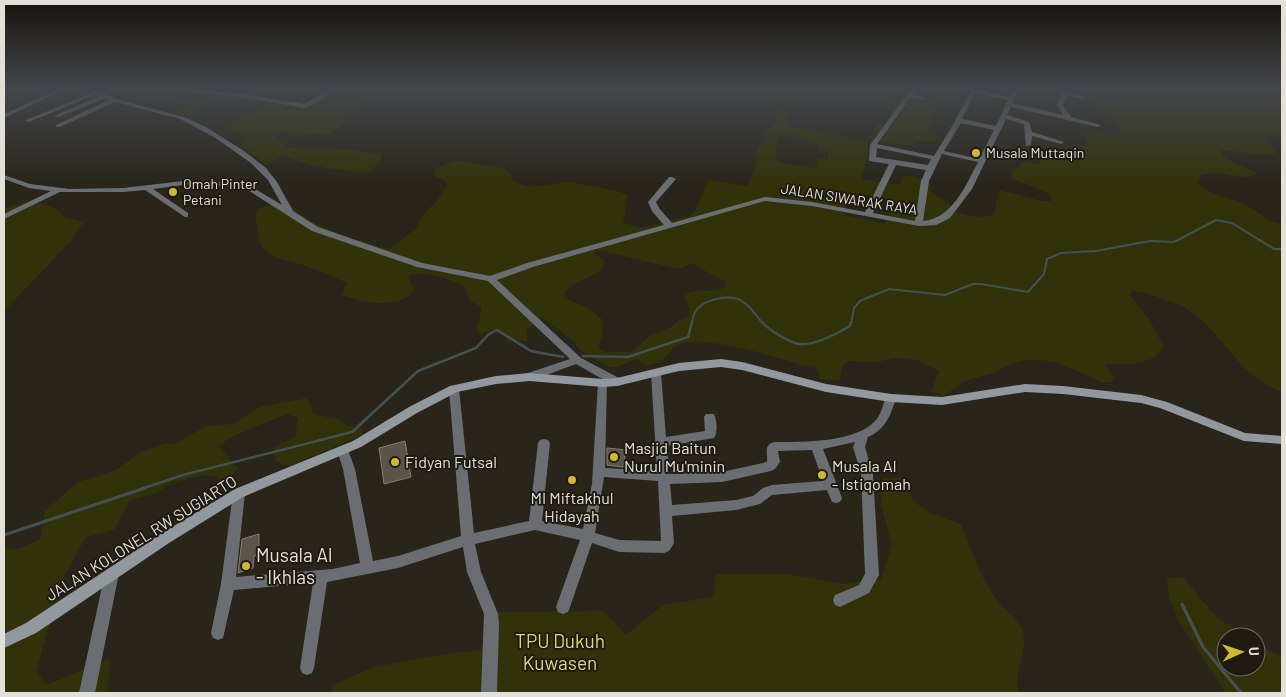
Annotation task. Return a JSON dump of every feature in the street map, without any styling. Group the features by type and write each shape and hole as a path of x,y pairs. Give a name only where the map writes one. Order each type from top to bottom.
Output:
{"main road":[{"name":"JALAN KOLONEL RW SUGIARTO","path":"4,641 31,628 112,573 239,493 343,450 413,410 454,390 488,381 529,377 617,382 680,367 721,363 742,366 826,388 891,398 942,401 1025,388 1062,390 1152,401 1244,437 1282,440"}],"street":[{"path":"58,126 70,121"},
{"path":"187,121 232,146 261,167 272,180 293,216"},
{"path":"889,121 874,141 872,160 930,168"},
{"path":"920,224 925,181 935,158 958,121"},
{"path":"960,121 998,129"},
{"name":"JALAN SIWARAK RAYA","path":"491,279 530,264 765,199 812,204 920,224 933,223 947,216 968,189 1002,121"},
{"path":"1019,121 1027,123 1029,133 1028,145"},
{"path":"1081,121 1098,125"},
{"path":"1029,133 1061,142"},
{"path":"874,146 935,158"},
{"path":"940,152 981,161"},
{"path":"868,214 894,164"},
{"path":"4,177 29,186 57,191 112,191 183,183 246,186 254,189 293,216 315,228 420,264 491,279 577,360 617,382"},
{"path":"670,226 655,209 652,202 672,179"},
{"path":"148,188 185,215"},
{"path":"4,217 57,191"},
{"path":"529,377 577,360"},
{"path":"228,584 321,576 368,568 398,562 468,540 535,525 629,547 664,547 668,543 656,374"},
{"path":"563,607 588,536 599,472 603,382"},
{"path":"454,390 468,540 474,572 491,614 492,644 489,693"},
{"path":"599,472 645,477 722,477 771,466 774,462 772,448 774,446 816,445 862,437 880,424 891,398"},
{"path":"661,442 710,435 710,417"},
{"path":"840,600 864,589 872,575 867,474 859,447 862,437"},
{"path":"535,525 544,442"},
{"path":"816,445 836,498"},
{"path":"343,450 349,469 368,568"},
{"path":"665,511 710,508 755,501 768,490 831,485"},
{"path":"218,633 228,584 239,493"},
{"path":"87,693 112,573"},
{"path":"307,668 321,576"}],"green space":[{"path":"238,121 347,121 328,135 282,132 275,137 289,148 325,147 381,154 381,160 370,172 325,168 283,156 266,165 240,144 248,137 225,129"},
{"path":"776,121 786,121 790,126 867,142 862,179 899,185 905,176 930,182 932,193 950,205 950,210 983,217 994,214 999,190 1042,201 1052,201 1051,194 1012,178 1012,171 1022,162 1038,164 1044,157 1051,154 1052,151 1078,153 1088,144 1085,135 1097,132 1117,136 1120,129 1119,124 1113,121 1282,121 1282,137 1266,136 1276,154 1221,150 1222,156 1257,173 1246,177 1219,173 1201,175 1197,183 1203,188 1244,204 1268,220 1282,224 1282,392 1266,385 1253,375 1212,330 1187,309 1178,304 1132,291 1130,295 1149,319 1164,347 1159,353 1145,361 1130,364 1105,364 1114,377 1111,382 1104,383 1059,363 1025,360 1011,364 993,373 965,381 945,395 931,392 939,371 917,360 895,358 877,362 848,361 842,367 839,381 820,379 816,366 802,365 740,348 706,342 691,342 675,346 663,359 653,364 645,365 637,359 617,367 608,367 580,350 571,339 542,317 526,330 527,341 508,342 503,331 491,330 481,334 477,331 481,307 469,300 466,288 438,276 424,274 408,275 413,288 411,295 393,302 367,302 341,295 347,283 300,264 275,257 266,251 260,244 255,217 257,212 264,207 290,203 296,211 334,232 388,249 416,229 422,216 438,199 447,185 446,181 434,176 434,169 453,161 463,161 507,169 514,182 531,187 569,182 617,191 628,195 623,223 642,228 690,216 697,207 708,180 748,186 756,164 757,148 765,137 766,131","holes":["781,136 817,146 818,151 828,152 828,159 818,158 816,168 778,162 776,148","856,193 892,201 891,210 884,224 844,215 847,198","595,249 673,268 683,268 691,263 725,282 725,287 717,290 696,291 686,294 685,299 690,309 686,318 679,320 671,327 650,335 636,349 630,352 606,352 598,348 602,337 603,320 589,309 565,298 564,293 572,285 601,271 605,261 594,253"]},
{"path":"898,121 933,121 933,123 928,125 927,132 939,137 935,142 918,141 907,145 888,143 870,138 876,131 878,123 890,127"},
{"path":"25,202 47,205 56,209 64,217 84,222 68,244 4,309 4,209"},
{"path":"307,398 314,414 337,419 348,426 363,428 362,435 290,466 276,462 273,448 295,437 298,418 287,414 231,437 219,446 238,469 224,483 217,477 205,475 170,483 159,492 129,501 114,530 86,537 54,594 64,600 48,629 36,671 47,685 110,658 108,689 103,693 4,693 4,548 18,548 40,539 45,511 78,482 114,471 143,451 164,444 177,443 206,426 233,424 260,407"},
{"name":"TPU Dukuh Kuwasen","path":"903,477 913,501 930,513 961,524 989,589 1022,629 1024,645 1017,678 1019,693 331,693 333,685 374,667 458,652 478,651 483,647 496,612 603,611 626,635 663,605 713,597 716,574 787,574 842,584 881,579 892,545 881,505 882,478"},
{"path":"1183,577 1216,617 1232,627 1216,627 1216,677 1266,677 1266,648 1282,658 1282,693 1226,693 1178,620 1169,598 1167,578"}],"building":[{"name":"Fidyan Futsal","path":"405,441 411,477 384,484 379,448"},
{"name":"Masjid Baitun Nurul Mu'minin","path":"607,448 626,450 623,467 607,465"},
{"path":"259,534 259,554 254,556 253,568 238,573 242,539"}],"waterway":[{"path":"851,324 854,308 860,301 889,289 945,295 973,284 981,284 1028,292 1044,274 1047,259 1061,253 1096,251 1150,241 1174,242 1216,220 1232,223 1274,249 1282,249"},
{"path":"692,324 693,316 698,308 703,304 721,298 738,299 745,303 763,324"},
{"path":"583,356 628,357 688,337 692,322"},
{"path":"762,322 769,329 784,338 799,344 819,341 850,326 851,322"},
{"path":"141,489 183,475 352,432 418,371 476,348 489,334 497,330 531,351 563,357"},
{"path":"4,535 145,488"},
{"path":"1182,604 1203,647 1241,693"}],"place":[{"name":"Musala Muttaqin","path":"976,153"},
{"name":"Omah Pinter Petani","path":"173,192"},
{"name":"Masjid Baitun Nurul Mu'minin","path":"614,457"},
{"name":"Fidyan Futsal","path":"395,462"},
{"name":"Musala Al - Istiqomah","path":"822,475"},
{"name":"MI Miftakhul Hidayah","path":"572,480"},
{"name":"Musala Al - Ikhlas","path":"246,566"}]}
